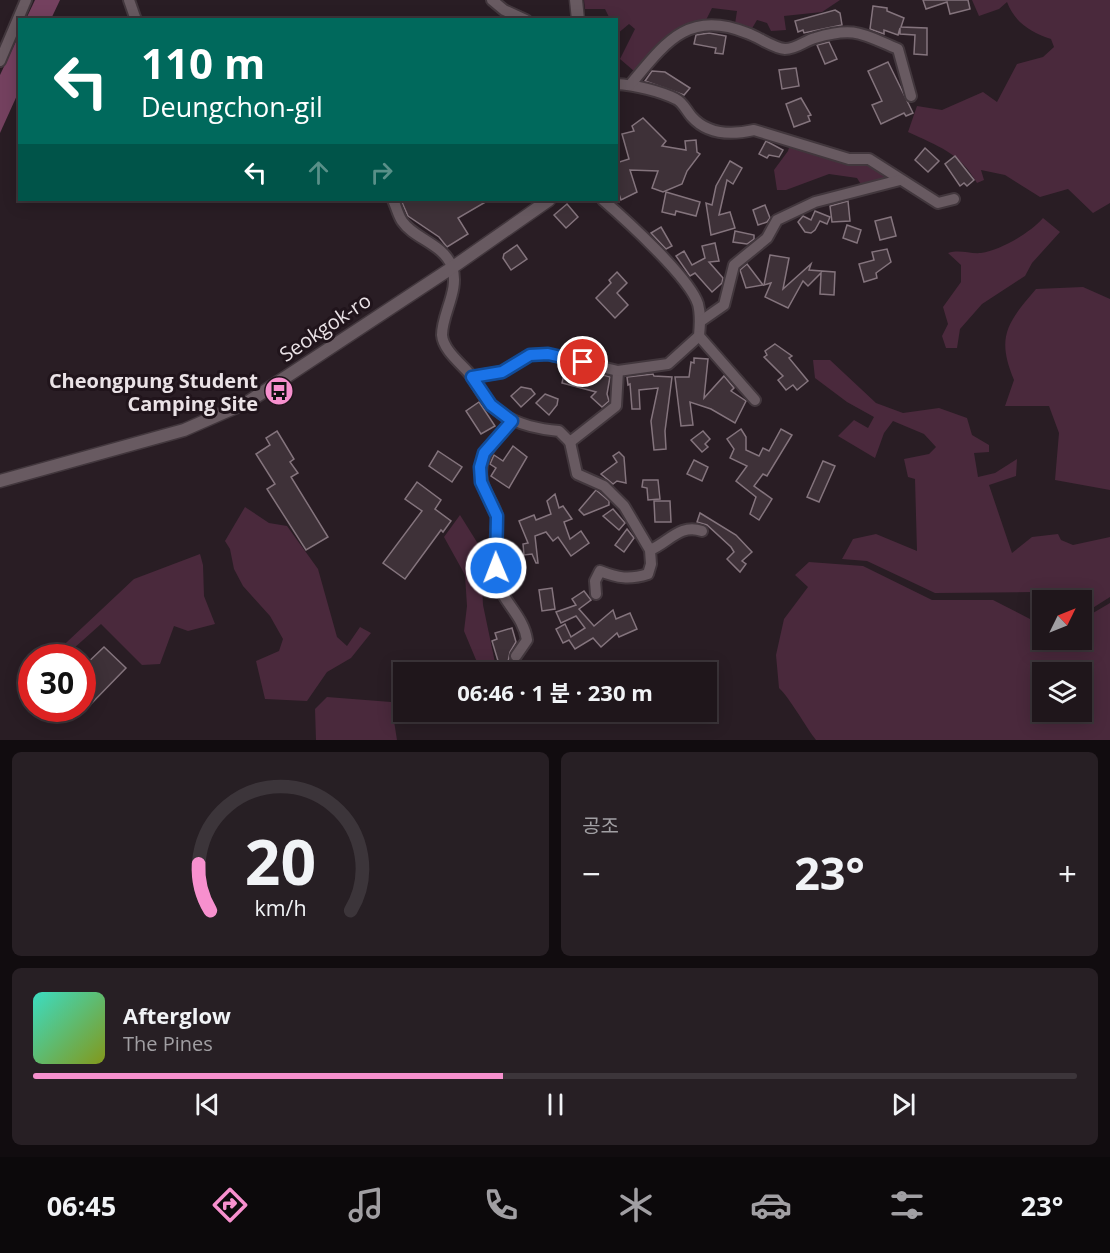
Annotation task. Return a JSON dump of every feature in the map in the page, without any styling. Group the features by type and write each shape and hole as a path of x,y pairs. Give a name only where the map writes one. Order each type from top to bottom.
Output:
{"street":[{"path":"18,18 26,0"},
{"path":"129,0 135,18"},
{"path":"492,0 504,10 522,18"},
{"path":"576,0 578,18"},
{"path":"0,61 18,19"},
{"path":"630,85 667,41 688,29 711,23 731,27 783,49 794,48 813,38 853,30 898,49 911,96"},
{"path":"618,84 630,85 678,100 694,119 711,131 738,134 754,130 849,159 869,159 938,203 954,199"},
{"path":"701,321 724,305 734,265 767,238 777,220 815,202 900,180"},
{"path":"393,201 402,222 437,247 453,267 452,296 442,332 443,340 491,405 512,421 541,429 560,431 570,442 577,474 614,493 650,550 651,564 648,574 632,579 618,578 600,571 595,581 596,594"},
{"name":"Seokgok-ro","path":"0,481 184,430 248,402 453,267 548,201"},
{"path":"472,377 502,372 530,355 548,354 618,371 668,364 699,336 701,321 697,301 640,232 604,201"},
{"path":"699,336 755,400"},
{"path":"570,442 616,406 618,371"},
{"path":"512,421 484,453 480,467 481,482 497,516 495,554 497,582 525,630 527,640 516,656"},
{"path":"650,550 682,530 695,528 702,531"}],"shaded area":[{"path":"35,0 60,0 51,18 26,18"},
{"path":"584,0 840,0 822,12 784,16 786,30 771,31 767,23 757,20 751,30 735,24 737,11 712,8 705,22 665,38 634,71 620,59 635,29 629,24 618,33 618,18 610,18 605,9 585,9"},
{"path":"972,0 1110,0 1110,203 1093,213 1068,189 1040,197 1005,175 981,170 984,180 977,183 956,157 939,146 908,132 917,106 942,110 983,92 997,102 1017,64 1043,57 1054,47 1051,39 1030,30 1019,21 1007,2 999,9 979,16"},
{"path":"18,37 18,93 0,133 0,75"},
{"path":"790,144 868,162 892,180 862,186 857,178 829,174 786,190 777,190 774,170 788,151"},
{"path":"1043,218 1060,232 1032,263 1025,276 982,304 960,329 957,348 946,348 942,336 948,324 943,307 961,282 961,265 948,253 957,251 981,253 1006,245 1023,235"},
{"path":"1083,287 1110,299 1110,490 1055,480 1059,433 1049,406 1005,406 1014,380 1005,341 1012,321 1036,289"},
{"path":"813,360 830,360 876,403 903,413 939,408 967,418 972,435 989,445 989,452 974,453 978,477 995,473 1017,459 1016,476 989,485 1012,553 1032,537 1058,534 1061,540 1073,545 1110,537 1110,597 1092,608 1092,590 935,593 867,561 842,559 853,539 876,534 917,551 915,479 908,477 904,459 929,454 936,447 924,434 893,421 884,433 875,458 838,436 854,420 868,428 874,417 847,402 815,378"},
{"path":"245,507 269,523 287,526 318,569 337,637 347,646 360,627 371,633 351,658 327,672 307,701 265,699 256,661 279,651 283,639 270,616 243,586 234,569 230,549 225,541"},
{"path":"460,515 480,547 483,605 495,662 477,662 464,631 467,606 465,575 444,537"},
{"path":"200,554 203,565 204,596 215,624 188,631 174,626 160,664 142,665 101,624 79,644 65,644 134,579"},
{"path":"809,562 863,566 932,600 993,600 1032,621 1032,650 1092,650 1092,615 1110,603 1110,740 816,740 779,688 776,655 784,619 808,587 795,575"},
{"path":"327,697 391,702 397,740 316,740 315,709"}],"building":[{"path":"923,0 968,0 970,9 950,14 947,2 926,9"},
{"path":"873,6 887,8 887,11 904,18 901,27 927,28 927,55 914,54 915,35 900,34 900,28 898,35 884,30 884,34 870,29"},
{"path":"835,10 840,13 842,25 804,33 803,30 798,32 795,21"},
{"path":"709,33 726,36 723,54 715,53 716,48 694,44 696,35"},
{"path":"829,42 837,59 825,64 817,45"},
{"path":"888,62 913,113 906,116 904,113 881,124 872,105 882,101 868,71"},
{"path":"796,68 799,86 782,89 779,70"},
{"path":"652,71 665,72 690,88 684,95 645,81"},
{"path":"801,98 811,115 808,116 810,121 794,127 786,104"},
{"path":"643,118 666,141 662,146 686,150 685,141 696,140 697,152 700,154 687,171 682,184 663,192 652,188 658,171 630,170 637,192 621,200 618,191 618,162 629,159 622,134 634,131 632,126"},
{"path":"766,141 783,150 779,157 769,155 767,158 759,154"},
{"path":"925,148 939,161 928,172 915,160"},
{"path":"955,156 974,180 967,186 964,183 960,186 945,164"},
{"path":"730,161 742,168 733,184 727,180 719,215 730,212 735,228 711,235 706,203 712,205 716,186"},
{"path":"666,192 700,202 696,216 676,211 675,215 662,212"},
{"path":"401,201 487,201 458,218 468,234 447,247 439,237 408,216"},
{"path":"848,201 850,221 832,222 830,206"},
{"path":"567,204 578,217 566,228 554,215"},
{"path":"765,205 770,218 767,222 758,225 753,210"},
{"path":"815,211 830,217 827,224 820,221 811,233 805,232 798,222 803,216 811,220"},
{"path":"891,217 896,236 880,240 875,221"},
{"path":"847,225 861,230 857,243 843,238"},
{"path":"661,227 672,246 666,249 651,233"},
{"path":"735,231 754,235 754,239 747,244 733,242"},
{"path":"715,243 719,261 709,262 723,278 722,283 712,292 695,273 690,276 676,256 684,251 692,265 705,258 702,246"},
{"path":"517,245 527,259 511,270 503,258 504,254"},
{"path":"887,249 891,262 876,273 877,278 864,282 859,264 874,260 872,252"},
{"path":"770,255 789,258 783,289 811,264 809,270 835,272 834,295 820,294 821,273 808,286 803,281 788,308 765,297 771,283 764,285"},
{"path":"747,264 763,285 746,288 740,270"},
{"path":"617,272 627,283 617,293 628,305 615,318 596,298 611,283 609,280"},
{"path":"775,344 792,356 789,358 808,381 797,390 793,385 786,390 778,380 783,376 764,357 767,355 765,351"},
{"path":"694,358 708,359 704,398 724,376 734,388 731,391 746,401 735,423 711,409 690,402 693,425 681,426 675,377 689,377 691,362 694,363"},
{"path":"565,370 599,379 600,374 610,377 607,394 609,401 602,407 591,397 596,392 562,383"},
{"path":"653,374 654,376 672,377 665,431 666,449 654,450 651,421 658,388 639,390 640,409 632,409 630,384 628,385 627,377"},
{"path":"521,387 531,389 535,394 521,407 511,396"},
{"path":"545,394 558,399 557,405 549,415 536,403"},
{"path":"479,402 495,426 481,434 466,411"},
{"path":"741,429 746,437 746,450 759,456 763,448 769,451 781,429 792,435 767,476 763,474 754,486 772,499 759,520 750,514 756,497 736,481 747,466 730,458 734,449 727,439"},
{"path":"277,431 294,459 290,462 298,473 291,477 328,537 306,550 267,489 275,484 256,454 270,445 266,438"},
{"path":"703,431 710,439 705,444 708,447 702,452 691,440"},
{"path":"513,446 527,457 509,488 491,476 496,468 490,464 494,455 503,461"},
{"path":"438,451 462,467 452,482 429,466"},
{"path":"619,452 624,457 626,483 617,481 613,484 601,474 617,462 613,456"},
{"path":"694,460 708,467 702,481 687,474"},
{"path":"823,461 835,466 819,502 807,497"},
{"path":"643,480 658,480 660,499 648,500 647,488 642,487"},
{"path":"417,482 441,500 435,509 451,521 443,532 441,530 405,579 383,563 422,511 405,499"},
{"path":"596,490 609,501 609,505 584,515 579,510"},
{"path":"555,494 559,508 563,506 572,519 564,522 570,539 581,531 589,543 571,556 558,537 553,541 546,532 535,536 538,563 536,563 532,554 524,555 523,544 528,543 519,521 534,515 536,520 551,514 547,501"},
{"path":"654,501 670,501 671,522 655,522"},
{"path":"613,509 625,523 619,530 603,516"},
{"path":"700,513 736,535 752,552 742,561 746,564 740,572 727,559 734,552 731,547 707,525 697,522"},
{"path":"627,529 634,538 624,552 615,545"},
{"path":"552,588 555,609 542,611 539,590"},
{"path":"584,591 591,600 579,609 594,626 613,610 616,619 630,613 637,629 619,637 617,633 601,647 593,638 575,649 569,640 563,643 556,629 565,624 571,637 585,628 576,616 561,623 556,612 576,605 572,599"},
{"path":"512,628 516,642 510,652 508,662 498,662 492,641 497,639 495,633"},
{"path":"104,647 126,668 96,699 96,655"}],"place":[{"name":"Cheongpung Student Camping Site","path":"279,391"}],"route":[{"path":"496,568 497,516 481,482 480,467 484,453 512,421 491,405 472,377 502,372 530,355 548,354 583,362"}]}
